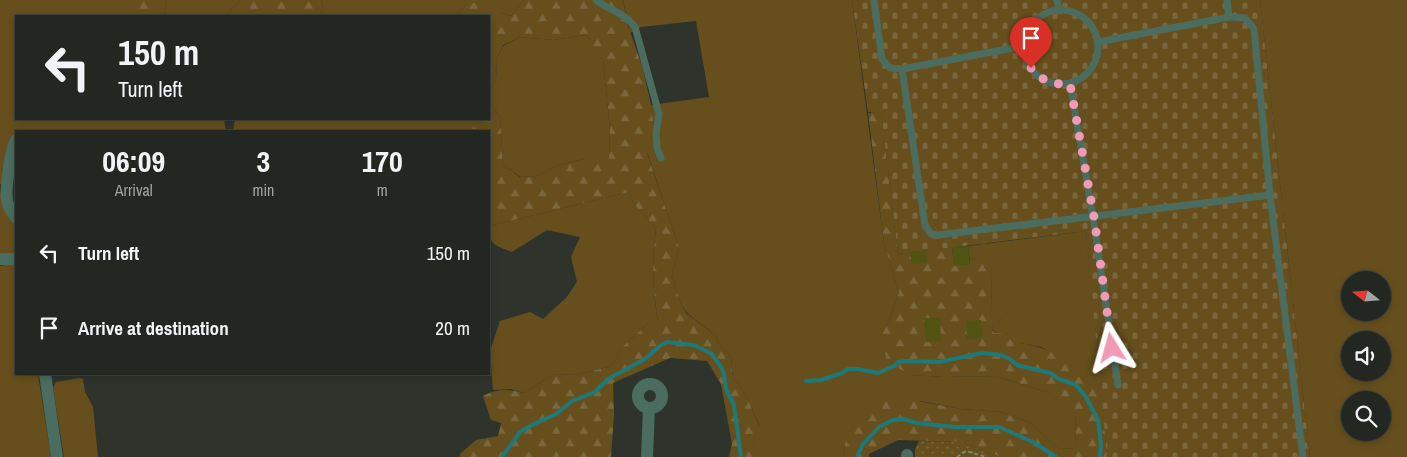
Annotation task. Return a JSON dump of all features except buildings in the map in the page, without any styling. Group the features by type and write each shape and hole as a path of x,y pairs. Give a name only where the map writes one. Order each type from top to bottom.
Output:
{"street":[{"path":"15,143 4,185 7,202 15,216"},
{"path":"0,259 15,259"},
{"path":"45,375 57,457"},
{"path":"647,457 649,408"}],"lane":[{"path":"596,0 628,17 635,26 659,114 656,140 660,158"},
{"path":"874,0 882,59 890,68 902,68 1002,50 1024,48"},
{"path":"1057,0 1059,10"},
{"path":"1227,0 1228,17"},
{"path":"1059,10 1070,11 1080,15 1092,27 1098,42 1098,53 1091,68 1080,80 1070,84 1053,83 1038,76 1026,58 1024,48 1028,31 1038,18 1059,10"},
{"path":"1098,42 1228,17 1245,18 1254,29 1270,195 1303,457"},
{"path":"902,68 925,225 931,234 938,235 1270,195"},
{"path":"1070,84 1094,217 1118,385"}],"path":[{"path":"957,457 966,451 986,457"}],"green space":[{"path":"0,0 132,0 132,15 15,15 15,120 224,120 226,130 15,130 6,177 0,185"},
{"path":"132,0 167,0 164,15 132,15"},
{"path":"167,0 241,0 226,15 164,15"},
{"path":"241,0 321,0 323,9 320,15 226,15"},
{"path":"321,0 524,0 511,16 468,3 456,15 320,15 323,9"},
{"path":"524,0 623,0 627,23 643,69 651,105 654,126 647,153 679,247 672,274 681,304 687,314 715,335 719,344 731,357 733,377 747,397 759,426 753,444 753,457 729,457 732,444 721,384 707,361 670,358 613,383 614,415 611,457 460,457 460,454 476,440 498,436 501,423 491,420 483,396 503,390 524,393 554,374 574,375 612,366 621,348 646,325 658,320 653,274 656,228 634,204 629,192 490,226 490,130 467,130 467,120 490,120 490,104 500,117 503,165 520,177 536,176 559,165 584,159 609,159 610,131 603,59 596,55 590,44 591,40 586,35 553,40 520,37 503,45 497,58 496,79 490,90 490,15 456,15 468,3 490,2 501,13 511,16"},
{"path":"623,0 852,0 884,243 899,293 889,321 881,336 911,375 945,377 995,376 1047,392 1076,412 1075,448 1059,449 1031,423 1001,412 961,409 921,401 845,444 843,457 753,457 753,444 759,425 747,397 733,377 731,357 719,344 715,335 688,314 681,304 672,274 679,247 647,152 654,126 651,105 709,97 696,21 641,27 630,33"},
{"path":"852,0 1260,0 1310,457 1107,457 1086,231 898,254 881,112 868,112"},
{"path":"1260,0 1407,0 1407,457 1310,457"},
{"path":"586,35 603,59 610,131 609,159 584,159 559,165 536,176 521,177 503,165 500,117 490,104 490,90 496,79 497,58 503,46 520,37 553,40"},
{"path":"881,111 898,254 952,247 954,265 970,264 970,260 978,258 982,260 985,269 992,275 991,310 994,312 1003,310 1005,315 992,328 995,333 1010,334 1016,337 1020,343 1053,353 1070,365 1081,377 1100,375 1107,457 1001,457 961,442 898,440 869,454 869,457 843,457 845,444 855,420 891,396 961,409 1001,412 1031,423 1059,449 1075,448 1076,413 1047,392 995,376 945,377 911,375 887,362 881,336 889,321 899,293 884,243 868,113"},
{"path":"235,120 467,120 467,130 233,130"},
{"path":"4,190 15,218 15,254 0,255 0,193"},
{"path":"629,192 634,204 656,228 653,274 658,321 646,325 621,348 612,366 574,375 554,374 524,393 511,389 493,390 490,351 500,321 530,312 543,319 566,298 577,282 571,257 580,237 547,230 512,252 494,244 490,238 490,226"},
{"path":"1086,231 1100,375 1084,378 1076,375 1071,366 1041,347 1020,343 1011,334 996,333 992,328 1001,319 991,310 992,275 985,269 978,258 970,260 968,246"},
{"path":"15,265 15,375 38,375 51,457 0,457 0,266"},
{"path":"83,379 85,392 93,407 98,457 64,457 53,388 56,382"},
{"path":"919,441 961,442 1001,457 915,457 915,449"}],"waterway":[{"path":"502,457 520,432 556,414 572,401 595,392 608,379 645,359 667,342 694,345 712,354 721,367 726,389 734,405 741,457"},
{"path":"806,381 821,380 848,369 878,373 894,366 898,362 939,362 982,353 1001,355 1017,365 1050,373 1059,379 1076,385 1086,397 1098,420 1101,444 1100,457"},
{"path":"857,457 863,444 879,427 893,420 904,419 916,423 955,427 999,427 1033,442 1056,457"}],"route":[{"path":"1031,68 1038,76 1048,82 1070,84 1094,217 1112,348"}]}
